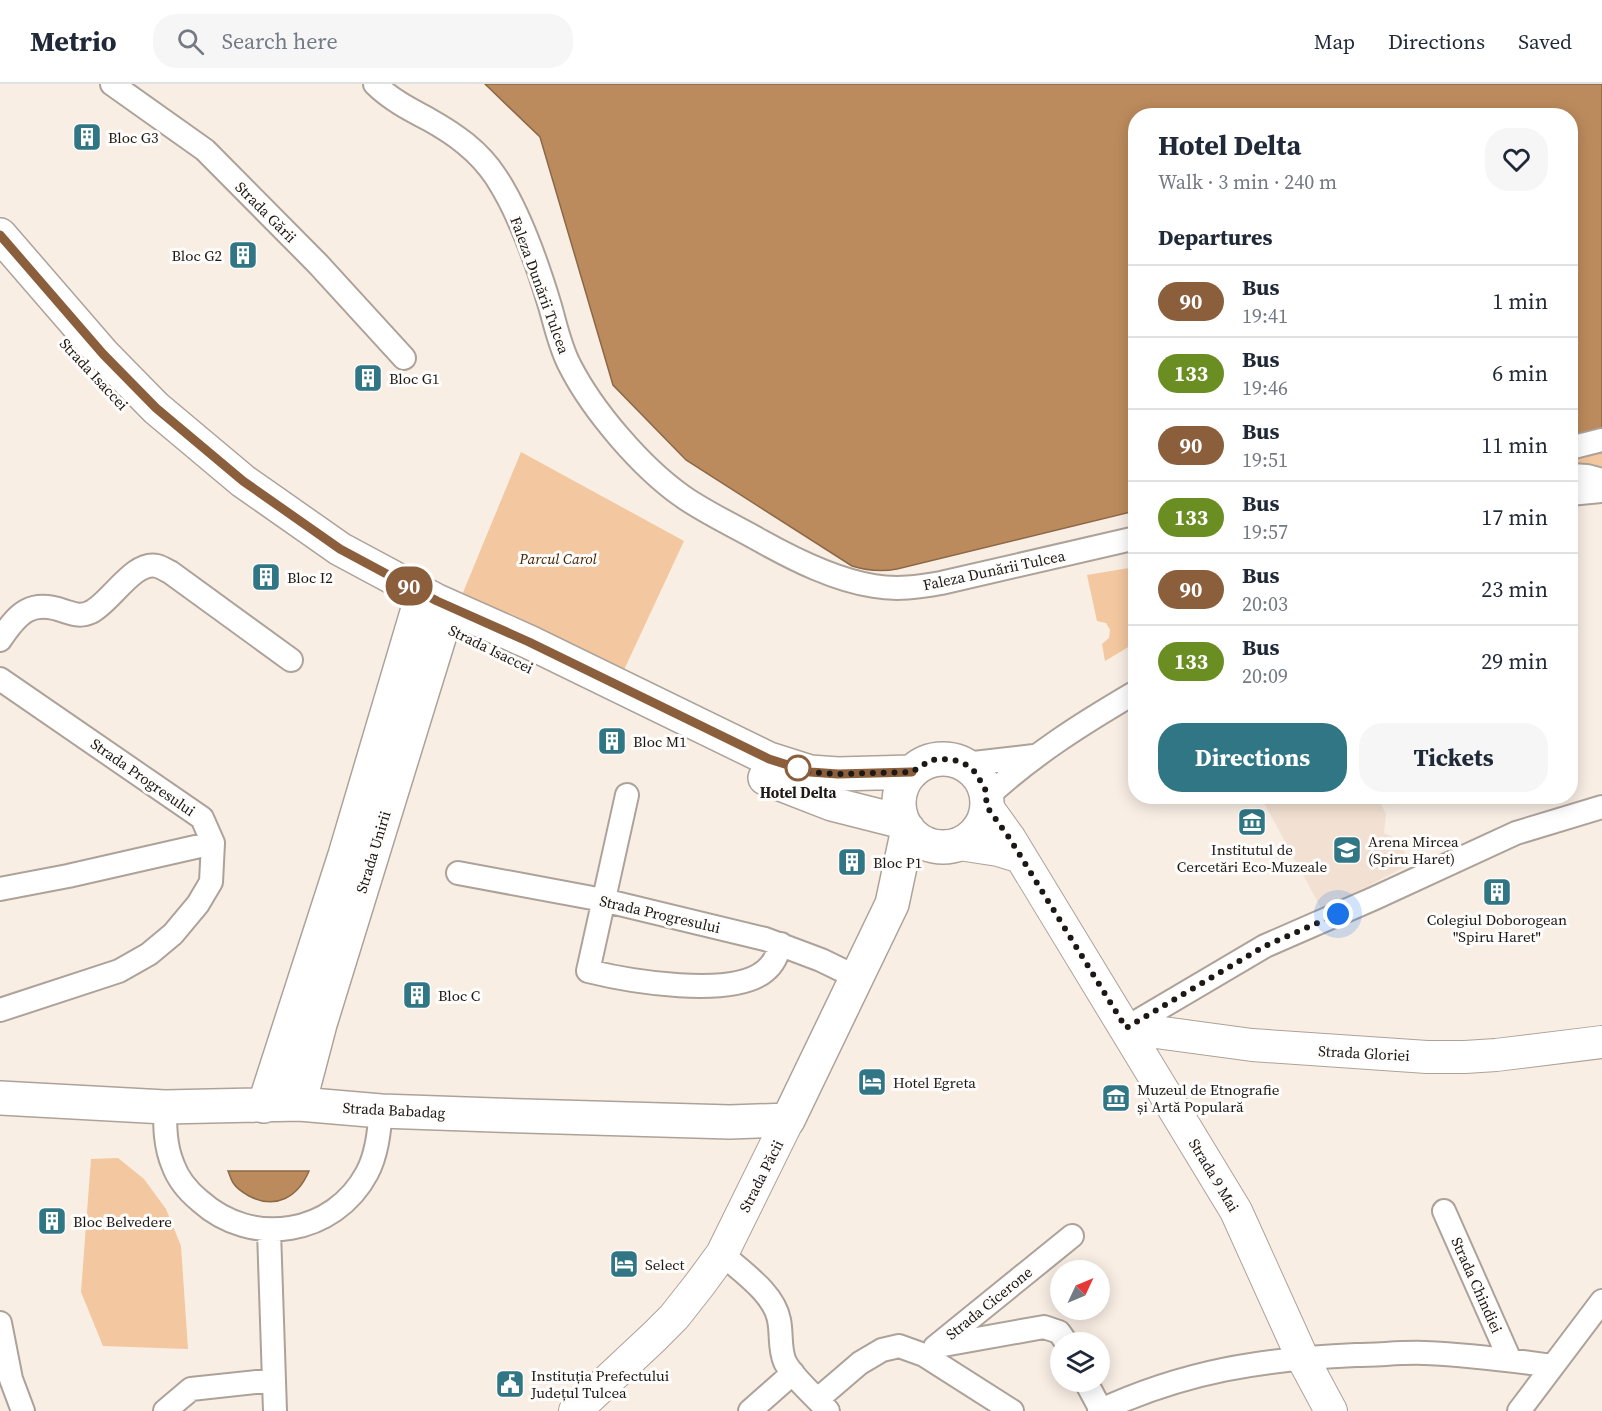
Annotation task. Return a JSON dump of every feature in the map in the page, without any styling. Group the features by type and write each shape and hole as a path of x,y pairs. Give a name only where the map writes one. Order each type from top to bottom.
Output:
{"main road":[{"name":"Strada Isaccei","path":"0,235 103,354 156,408 190,438 243,481 430,608 647,724 783,786 832,804 906,826"},
{"name":"Strada Isaccei","path":"0,267 89,371 144,426 231,497 332,568 430,608 482,621 769,759 810,772 838,774 912,772"},
{"name":"Strada Unirii","path":"299,1104 430,608"},
{"name":"Strada Unirii","path":"264,1106 345,855 430,608"},
{"path":"931,760 954,760 965,764 981,780 987,802 982,823 972,836 950,846 923,842 906,826 899,801 905,780 912,772 931,760"},
{"name":"Strada Păcii","path":"788,1120 892,904 906,826"},
{"name":"Strada Păcii","path":"892,904 950,846"},
{"name":"Strada Babadag","path":"0,1098 165,1107 299,1104 381,1111 730,1122 788,1120"}],"street":[{"name":"Strada Gării","path":"112,84 205,150 318,264 404,358"},
{"name":"Faleza Dunării Tulcea","path":"375,84 402,105 463,141 484,160 497,178 520,225 550,306 558,340 584,390 630,449 673,489 701,507 783,553 824,571 858,583 885,587 912,587 942,583 1128,540"},
{"path":"1578,446 1602,440"},
{"path":"1578,475 1602,480"},
{"path":"1578,493 1602,491"},
{"path":"0,640 9,627 27,610 35,606 48,606 75,615 85,614 98,609 133,573 143,567 155,565 170,572 291,660"},
{"name":"Strada Progresului","path":"0,679 202,818 213,843"},
{"path":"987,802 1035,756 1068,732 1128,697"},
{"path":"965,764 1035,756"},
{"path":"627,795 588,971 617,978 720,987 751,980 764,972 775,960 781,944"},
{"name":"Strada 9 Mai","path":"987,802 1236,1211 1302,1357 1331,1411"},
{"path":"1126,1028 1265,946 1516,833 1602,807"},
{"path":"0,889 213,843 211,882 198,904 173,934 149,954 119,971 0,1010"},
{"path":"950,846 998,850 1021,857"},
{"name":"Strada Progresului","path":"458,873 603,900 781,944 856,977"},
{"name":"Strada Gloriei","path":"1126,1028 1252,1045 1436,1057 1496,1055 1602,1042"},
{"path":"165,1107 165,1137 173,1166 189,1192 212,1212 239,1226 270,1231 300,1227 327,1216 350,1197 368,1172 377,1144 381,1111"},
{"name":"Strada Păcii","path":"575,1411 674,1317 722,1254 788,1120"},
{"name":"Strada Chindiei","path":"1444,1211 1510,1359"},
{"path":"270,1231 275,1411"},
{"name":"Strada Cicerone","path":"930,1351 1072,1236"},
{"path":"722,1254 758,1286 772,1304 779,1320 781,1349 785,1362 823,1405 860,1363 882,1350 898,1346 930,1351 1012,1411"},
{"path":"1519,1411 1602,1302"},
{"path":"0,1323 19,1410"},
{"name":"Strada Cicerone","path":"930,1351 1044,1327 1059,1332"},
{"path":"1091,1392 1100,1411 1177,1380 1232,1366 1302,1357 1423,1353 1510,1359 1552,1366"},
{"path":"750,1411 793,1373"},
{"path":"165,1411 191,1389 274,1380"}],"shaded area":[{"path":"485,84 1602,84 1602,431 1578,436 1578,108 1128,108 1128,513 897,569 874,570 852,566 686,460 613,385 540,137"},
{"name":"Arena Mircea (Spiru Haret)","path":"1265,804 1381,804 1386,814 1384,833 1395,838 1412,863 1322,910"},
{"path":"228,1171 309,1171 299,1188 292,1194 277,1201 268,1202 249,1196 237,1188"}],"green space":[{"path":"1602,449 1602,466 1578,468 1578,455"},
{"name":"Parcul Carol","path":"521,452 684,541 623,672 462,595"},
{"path":"1128,568 1128,647 1105,661 1102,644 1109,638 1110,630 1106,623 1097,621 1087,575"},
{"path":"118,1158 144,1179 166,1209 181,1246 188,1349 103,1346 81,1292 91,1159"}],"bus line":[{"name":"90","path":"0,235 103,354 156,408 243,481 340,549 437,601 529,642 769,759 810,772 838,774 912,772"}],"place":[{"name":"Bloc G3","path":"87,137"},
{"name":"Bloc G2","path":"243,255"},
{"name":"Bloc G1","path":"368,378"},
{"name":"Bloc I2","path":"266,577"},
{"name":"Bloc M1","path":"612,741"},
{"name":"Hotel Delta","path":"798,768"},
{"name":"Institutul de Cercetări Eco-Muzeale","path":"1252,822"},
{"name":"Arena Mircea (Spiru Haret)","path":"1347,850"},
{"name":"Bloc P1","path":"852,862"},
{"name":"Colegiul Doborogean \"Spiru Haret\"","path":"1497,892"},
{"name":"Bloc C","path":"417,995"},
{"name":"Hotel Egreta","path":"872,1082"},
{"name":"Muzeul de Etnografie și Artă Populară","path":"1116,1098"},
{"name":"Bloc Belvedere","path":"52,1221"},
{"name":"Select","path":"624,1264"},
{"name":"Instituția Prefectului Județul Tulcea","path":"510,1384"}],"route":[{"path":"798,768 810,772 838,774 912,772 931,760 942,759 965,764 974,771 985,788 987,807 999,821 1126,1028 1265,946 1338,914"}]}
